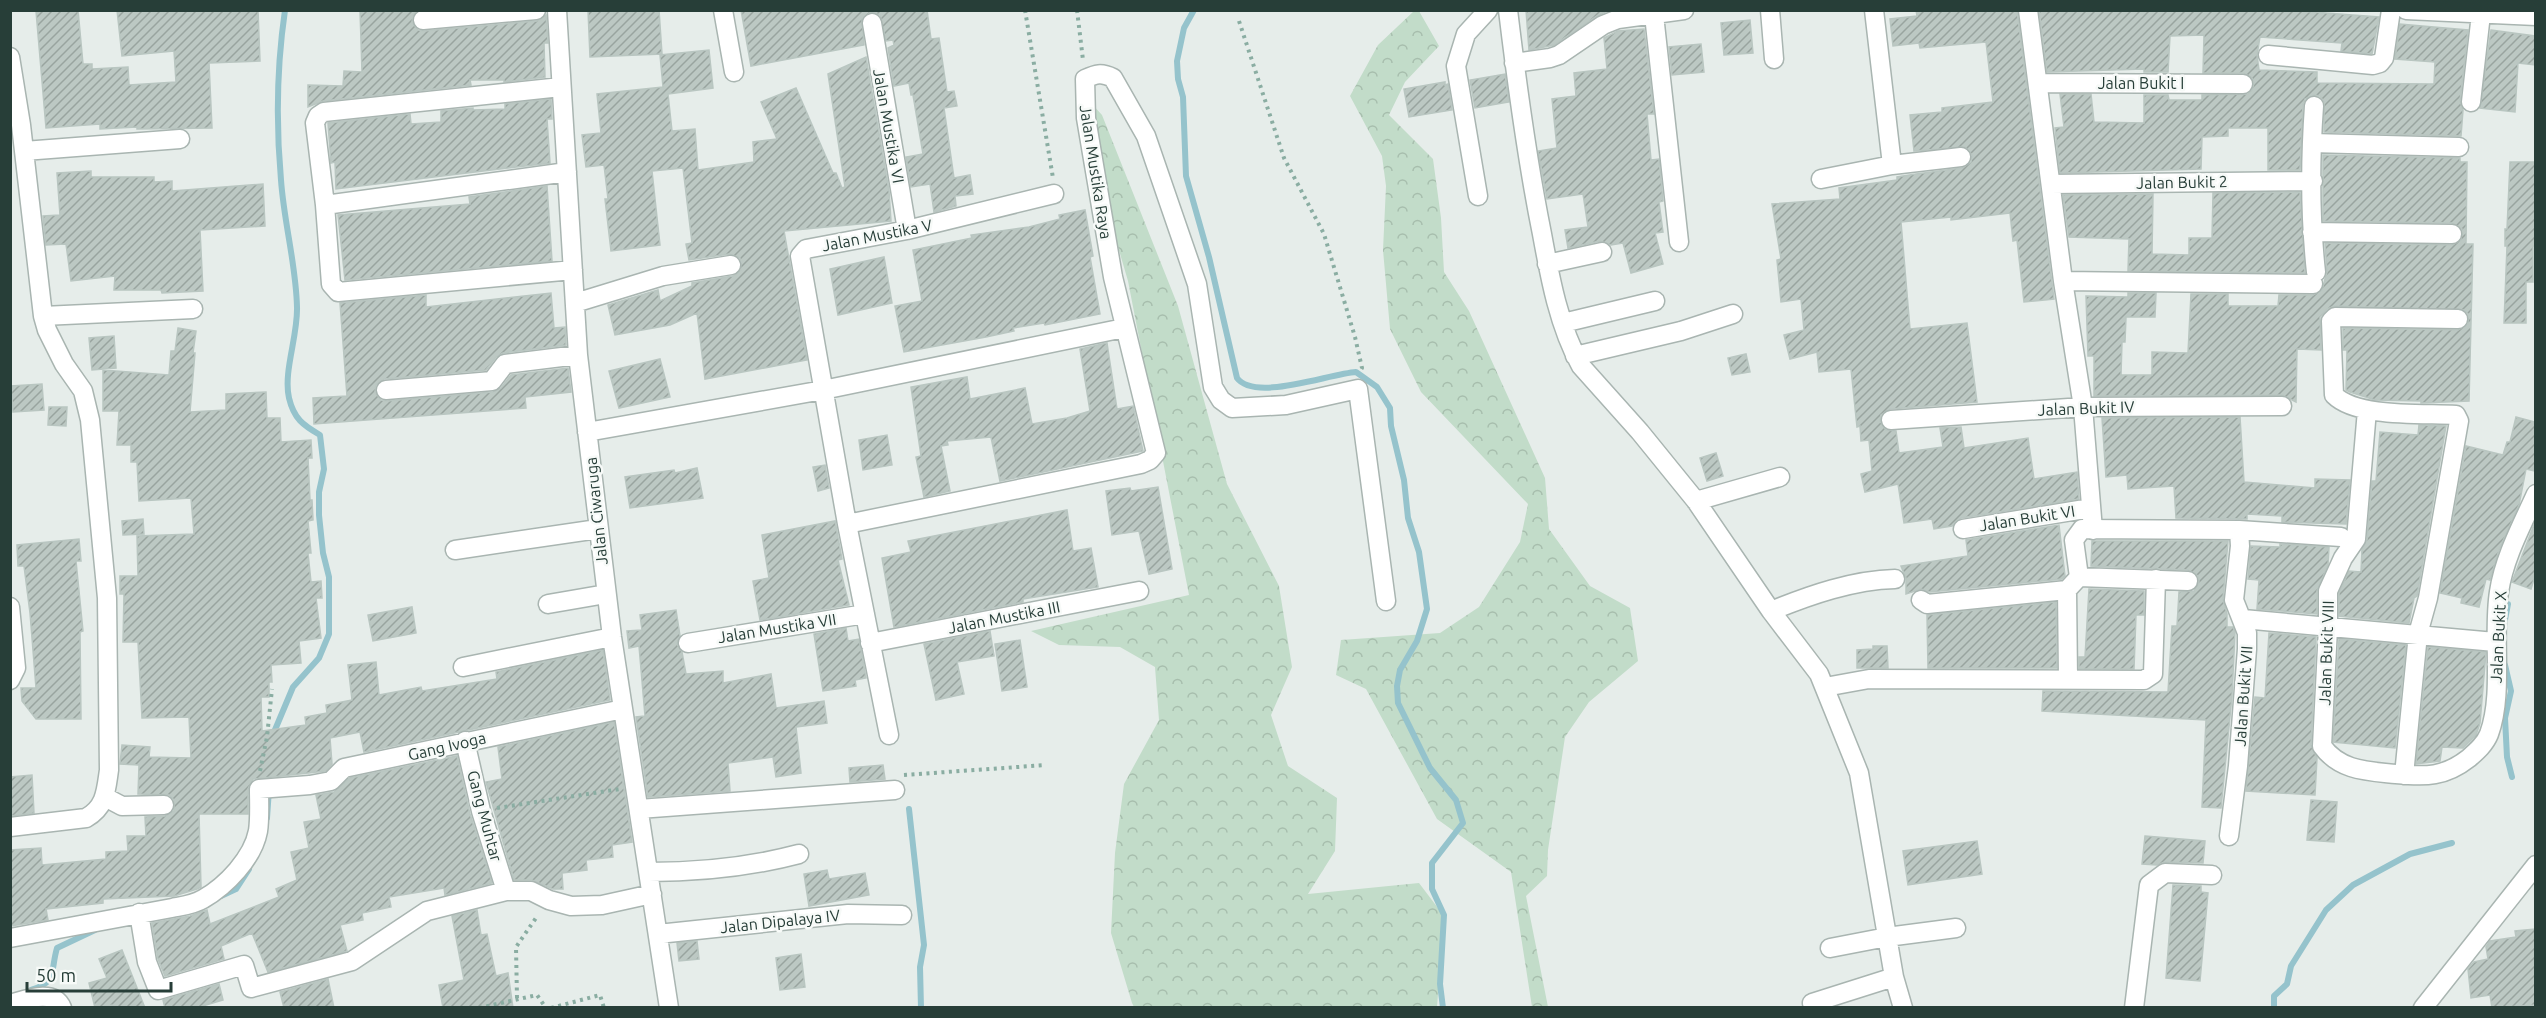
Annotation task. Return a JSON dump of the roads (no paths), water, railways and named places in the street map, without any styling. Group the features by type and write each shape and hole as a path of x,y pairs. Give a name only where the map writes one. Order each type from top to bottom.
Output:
{"street":[{"path":"423,20 536,10"},
{"name":"Jalan Ciwaruga","path":"557,10 578,354 606,594 669,1008"},
{"path":"723,10 734,72"},
{"path":"1478,196 1456,66 1466,34 1488,10"},
{"path":"1508,10 1530,174 1547,264 1563,323 1575,356 1581,366 1640,432 1696,501 1819,674 1858,773 1894,977 1903,1008"},
{"path":"1514,63 1559,55 1618,15 1654,15 1684,10"},
{"path":"1770,10 1773,59"},
{"path":"1874,10 1892,165"},
{"path":"2028,10 2063,281 2083,406 2093,530"},
{"path":"2268,55 2380,63 2384,58 2391,10"},
{"path":"2406,10 2535,16"},
{"path":"2471,102 2481,14"},
{"path":"1654,15 1679,242"},
{"name":"Jalan Mustika VI","path":"872,23 907,230"},
{"path":"10,57 24,151 43,316 47,330 64,364 83,391 90,420 107,598 109,770 105,797 98,809 86,818 10,827"},
{"name":"Jalan Mustika Raya","path":"847,524 1150,460 1155,453 1124,328 1086,118 1085,79 1096,74 1104,74 1113,78 1146,136 1197,284 1213,387 1226,406 1232,408 1286,405 1358,388 1386,601"},
{"name":"Jalan Bukit I","path":"2038,83 2243,84"},
{"path":"561,87 321,113 315,123 325,205 331,284 338,292 573,270"},
{"path":"2063,281 2314,278 2312,232 2314,106"},
{"path":"24,151 180,139"},
{"path":"2312,143 2459,147"},
{"path":"1821,179 1892,165 1961,157"},
{"path":"325,205 567,172"},
{"name":"Jalan Bukit 2","path":"2051,184 2313,181"},
{"name":"Jalan Mustika V","path":"823,390 800,256 802,251 907,230 1054,188"},
{"path":"2312,232 2452,234"},
{"path":"1547,264 1602,252"},
{"path":"575,303 663,276 731,265"},
{"path":"1563,323 1655,301"},
{"path":"43,316 193,309"},
{"path":"1575,356 1681,331 1732,314"},
{"path":"2404,775 2418,634 2428,598 2459,421 2456,415 2367,410 2347,405 2334,395 2331,321 2334,317 2458,320"},
{"path":"587,432 823,390 1124,328"},
{"path":"386,390 492,381 505,364 578,354"},
{"path":"823,390 889,735"},
{"name":"Jalan Bukit IV","path":"1891,420 2083,406 2282,406"},
{"name":"Jalan Bukit VIII","path":"2367,410 2356,539 2343,558 2328,591 2322,746 2331,758 2353,769 2404,775"},
{"path":"1696,501 1780,477"},
{"name":"Jalan Bukit X","path":"2404,775 2441,775 2452,770 2480,748 2489,734 2495,707 2495,642 2499,590 2513,544 2535,494"},
{"name":"Jalan Bukit VI","path":"1963,529 2091,508"},
{"path":"455,550 598,529"},
{"path":"2068,678 2074,540 2082,530 2235,529 2341,537"},
{"name":"Jalan Bukit VII","path":"2229,836 2238,766 2247,649 2247,633 2234,600 2240,546 2235,529"},
{"path":"1772,611 1855,584 1895,579"},
{"path":"1825,687 1869,679 2144,680 2153,674 2156,579"},
{"path":"1921,600 1927,604 2073,584 2156,579 2188,581"},
{"name":"Jalan Mustika III","path":"870,643 1139,591"},
{"path":"548,604 606,594"},
{"path":"10,607 16,668 10,680"},
{"name":"Jalan Mustika VII","path":"688,643 865,614"},
{"path":"2243,619 2495,642"},
{"path":"463,667 612,637"},
{"name":"Gang Ivoga","path":"140,917 192,904 215,891 236,871 251,851 258,831 266,788 332,781 344,768 623,709"},
{"name":"Gang Muhtar","path":"465,741 481,811 506,891"},
{"path":"639,809 895,790"},
{"path":"105,797 122,807 164,806"},
{"path":"649,872 700,872 746,863 758,865 799,854"},
{"path":"2423,1008 2534,869"},
{"path":"2134,1008 2149,885 2165,873 2212,875"},
{"path":"10,938 140,917 147,962 158,990 244,965 251,988 352,961 427,911 506,891 531,891 549,900 571,906 602,905 652,894"},
{"name":"Jalan Dipalaya IV","path":"658,934 849,914 903,915"},
{"path":"1830,948 1887,937 1956,928"},
{"path":"1812,1003 1894,977"},
{"path":"10,1004 38,996 52,997 60,1002 62,1008"}],"waterway":[{"path":"272,737 293,687 319,658 329,634 329,577 323,553 319,515 319,492 324,469 320,435 297,416 291,405 288,388 297,307 278,138 279,73 285,10"},
{"path":"1194,10 1184,28 1177,61 1178,79 1183,97 1186,176 1209,257 1237,378 1246,385 1275,387 1356,372 1377,387 1390,408 1391,426 1404,480 1408,518 1419,552 1427,609 1417,641 1400,670 1397,686 1398,703 1430,768 1456,800 1463,823 1432,863 1432,889 1444,915 1440,984 1443,1008"},
{"path":"2505,620 2508,604"},
{"path":"2505,665 2511,691 2505,718 2507,757 2512,777"},
{"path":"267,818 269,789"},
{"path":"909,809 924,945 920,967 921,1008"},
{"path":"2274,1008 2274,996 2287,984 2291,966 2326,910 2353,885 2410,854 2452,843"},
{"path":"221,896 236,889 249,869"},
{"path":"31,990 49,980 57,948 95,930"}]}
